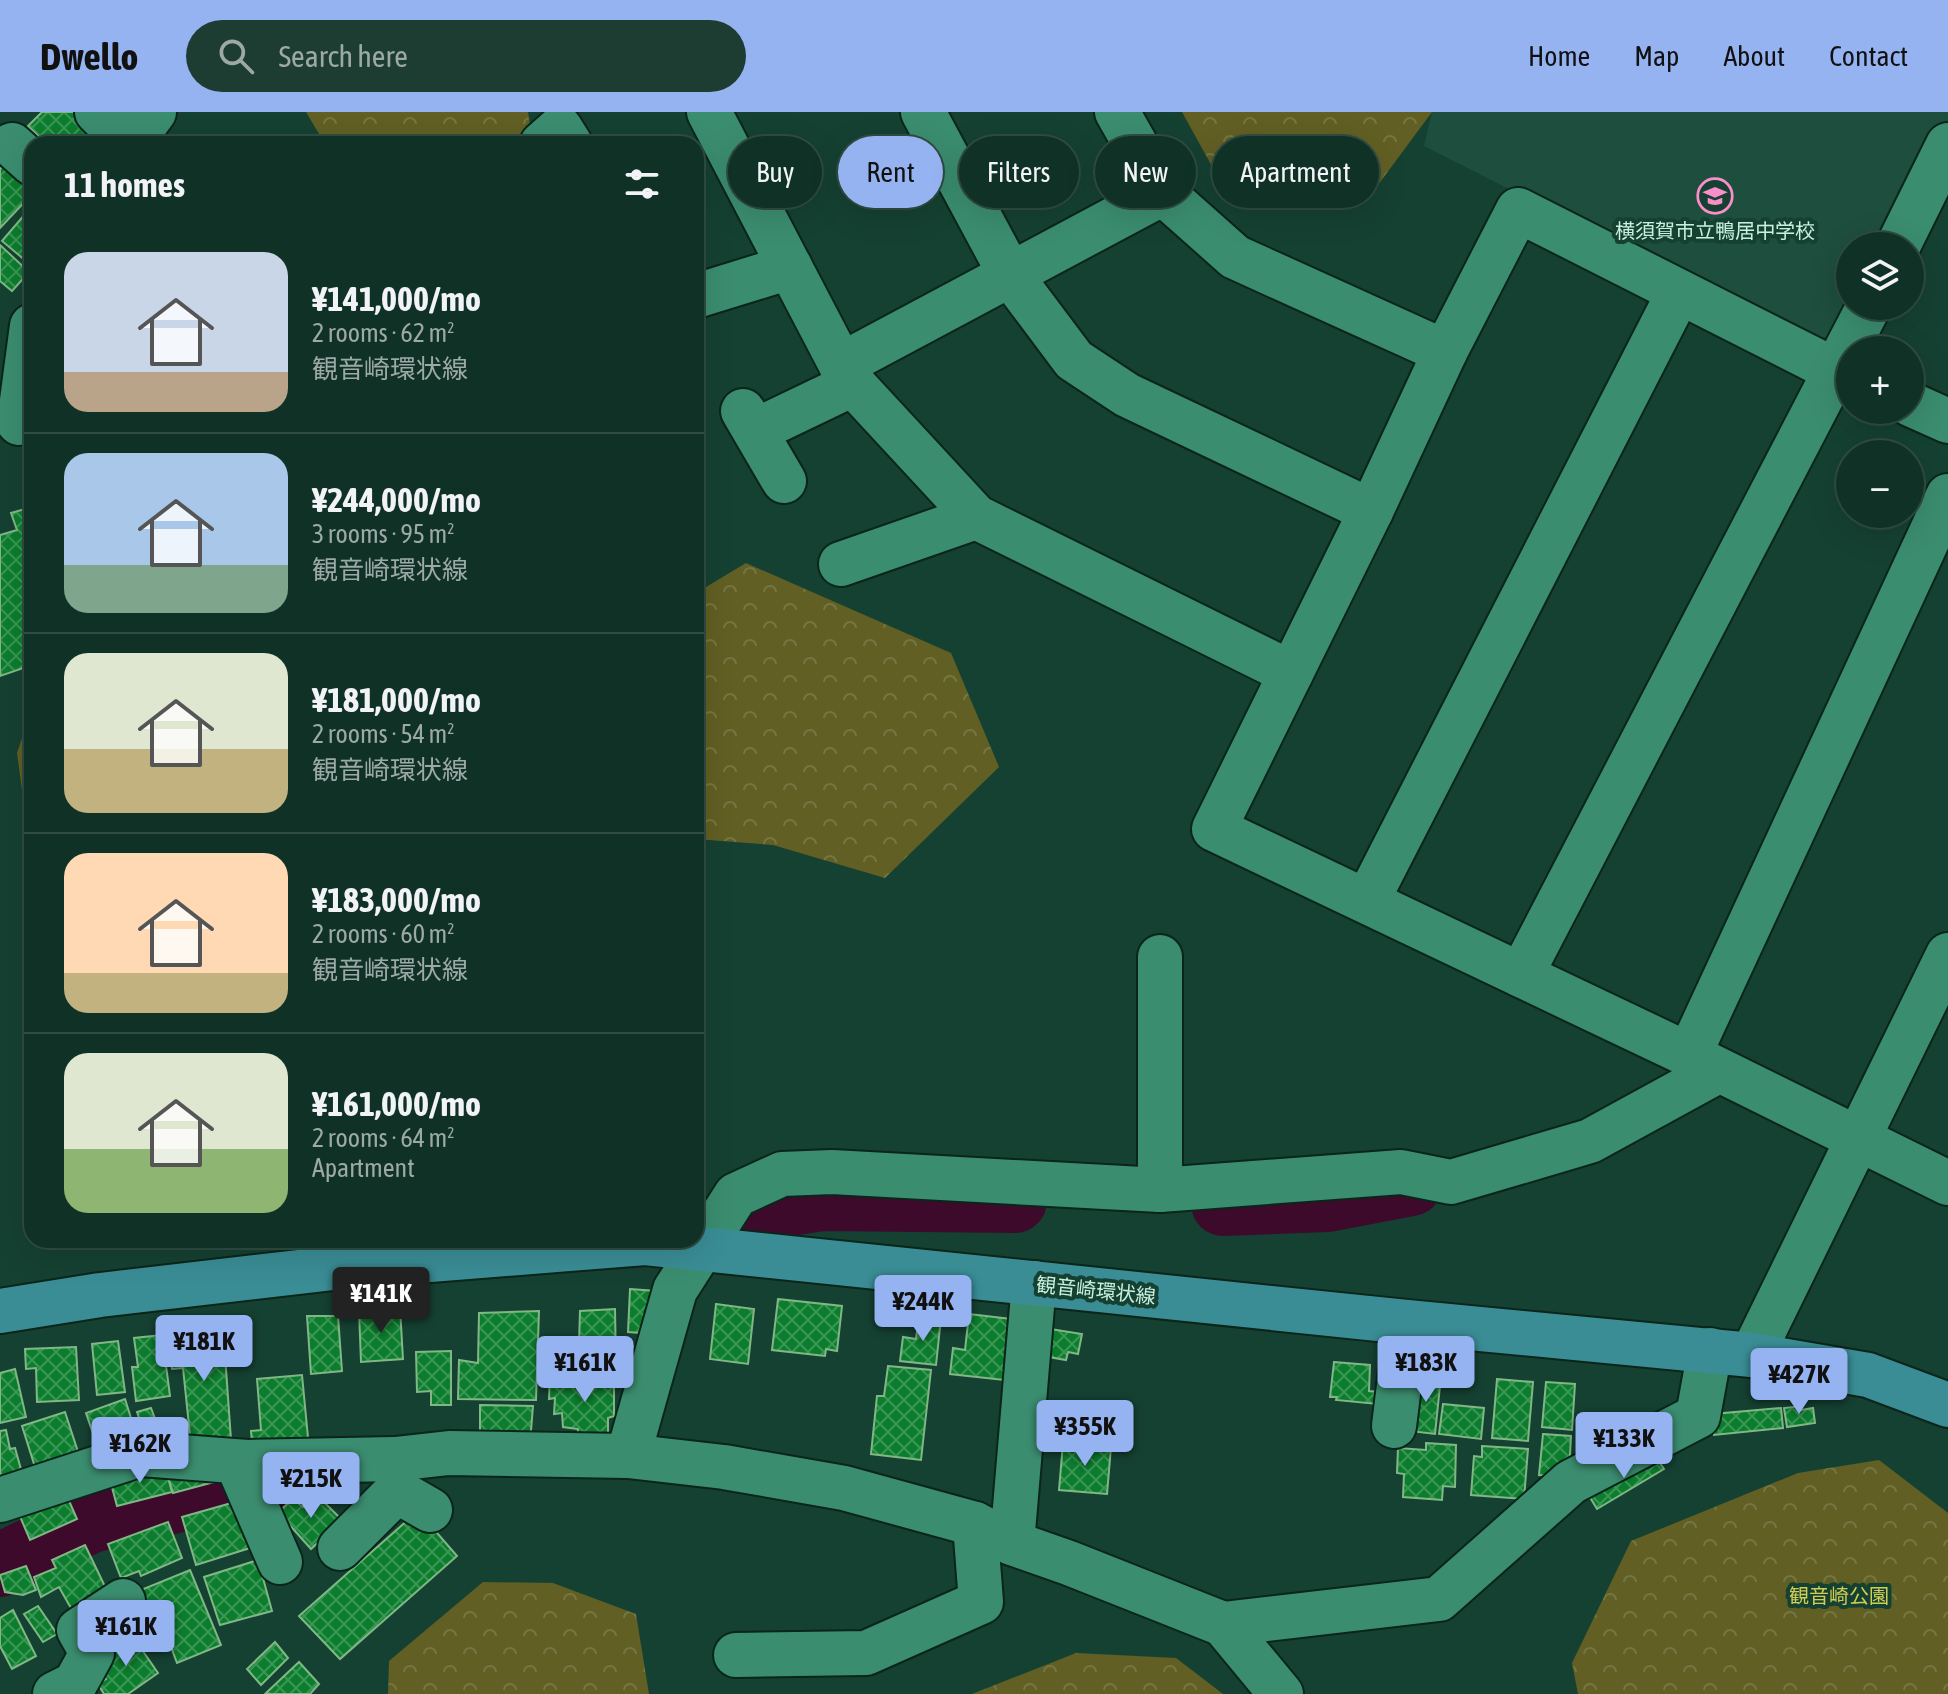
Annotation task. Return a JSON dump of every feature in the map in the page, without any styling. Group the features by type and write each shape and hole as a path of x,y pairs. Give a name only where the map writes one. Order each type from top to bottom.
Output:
{"main road":[{"name":"観音崎環状線","path":"0,1311 100,1295 357,1266 582,1248"},
{"name":"観音崎環状線","path":"703,1248 1407,1322 1731,1352 1868,1375 1948,1405"}],"street":[{"path":"97,112 122,136"},
{"path":"136,136 154,112"},
{"path":"709,112 847,375 976,517 1291,673"},
{"path":"923,112 1011,276 1074,360 1127,395 1371,511"},
{"path":"1117,112 1131,136"},
{"path":"551,136 560,128 565,136"},
{"path":"1905,232 1948,145"},
{"path":"784,481 749,421 847,375 1011,276 1136,208"},
{"path":"1180,208 1235,257 1445,352"},
{"path":"1836,371 1518,210 1445,352 1371,511 1214,829 1948,1183"},
{"path":"704,294 790,267"},
{"path":"1367,901 1679,292"},
{"path":"19,423 24,330"},
{"path":"1521,975 1836,388"},
{"path":"1924,410 1948,421"},
{"path":"704,1246 736,1195 782,1174 832,1172 1160,1190 1401,1172 1451,1182 1590,1141 1704,1063 1948,496"},
{"path":"841,564 976,517"},
{"path":"340,1548 449,1453 642,1458 724,1467 844,1488 993,1534 1223,1624 1439,1599 1571,1482 1698,1416 1731,1352 1857,1138 1948,955"},
{"path":"1160,957 1160,1190"},
{"path":"642,1458 675,1290 703,1248"},
{"path":"736,1655 866,1653 981,1602 1034,1283"},
{"path":"1394,1426 1407,1322"},
{"path":"0,1500 141,1454 247,1479 407,1487"},
{"path":"247,1479 280,1562"},
{"path":"73,1691 92,1653 79,1630 123,1601"},
{"path":"1223,1624 1281,1694"}],"shaded area":[{"name":"横須賀市立鴨居中学校","path":"1432,112 1948,112 1948,119 1889,232 1836,232 1836,320 1843,320 1837,333 1811,342 1424,146"}],"green space":[{"path":"306,112 528,112 531,131 522,136 320,136"},
{"path":"1182,112 1432,112 1379,184 1379,136 1212,136 1212,166"},
{"path":"746,563 951,653 999,767 885,878 773,845 704,840 704,588"},
{"path":"24,732 24,805 17,753"},
{"name":"観音崎公園","path":"1879,1460 1948,1513 1948,1694 1578,1694 1572,1663 1631,1541 1798,1473"},
{"path":"483,1582 553,1583 636,1614 649,1694 388,1694 389,1661"},
{"path":"1076,1653 1176,1658 1223,1694 972,1694"}],"building":[{"path":"42,112 77,112 102,136 38,136 28,126"},
{"path":"12,157 24,168 24,202 0,228 0,169"},
{"path":"24,215 24,259 2,241"},
{"path":"0,245 24,267 24,278 12,291 0,281"},
{"path":"24,509 24,668 0,676 0,535 17,530 11,513"},
{"path":"630,1289 656,1291 654,1334 628,1332"},
{"path":"778,1299 842,1306 837,1351 826,1349 825,1356 772,1350"},
{"path":"716,1304 754,1309 748,1364 710,1359"},
{"path":"400,1308 403,1359 361,1362 359,1311"},
{"path":"615,1309 616,1365 570,1365 559,1369 559,1346 579,1344 580,1311"},
{"path":"539,1311 536,1400 458,1399 459,1360 478,1363 479,1313"},
{"path":"969,1314 1021,1320 1004,1380 950,1374 953,1348 965,1350"},
{"path":"307,1316 338,1316 342,1371 311,1374"},
{"path":"919,1316 941,1318 936,1365 900,1361 903,1337 916,1339"},
{"path":"223,1326 231,1440 191,1445 183,1368 172,1369 168,1340 191,1338 190,1329"},
{"path":"1038,1327 1082,1334 1078,1354 1068,1352 1066,1360 1049,1357"},
{"path":"162,1335 170,1396 136,1401 132,1367 138,1367 134,1338"},
{"path":"118,1341 125,1392 97,1395 92,1344"},
{"path":"620,1346 644,1347 642,1371 621,1371"},
{"path":"76,1347 79,1400 37,1402 36,1368 26,1369 25,1349"},
{"path":"451,1351 451,1405 431,1405 431,1391 417,1392 416,1352"},
{"path":"1334,1362 1370,1365 1369,1391 1378,1392 1377,1404 1330,1397"},
{"path":"888,1366 931,1370 921,1460 871,1454 877,1396 884,1396"},
{"path":"15,1369 26,1417 0,1423 0,1373"},
{"path":"550,1373 614,1373 614,1416 608,1418 608,1445 577,1442 578,1429 563,1427 562,1413 554,1414 555,1398 549,1399"},
{"path":"1417,1373 1441,1376 1435,1434 1410,1431"},
{"path":"302,1375 309,1448 253,1453 251,1431 261,1430 257,1379"},
{"path":"1497,1379 1533,1382 1528,1441 1492,1438"},
{"path":"1546,1382 1575,1384 1572,1430 1542,1427"},
{"path":"125,1399 136,1434 98,1448 86,1413"},
{"path":"1443,1404 1484,1408 1481,1439 1439,1434"},
{"path":"480,1405 533,1406 530,1443 480,1440"},
{"path":"1801,1406 1801,1410 1813,1408 1815,1423 1787,1427 1784,1408"},
{"path":"151,1408 161,1435 146,1438 137,1412"},
{"path":"1781,1408 1783,1428 1714,1435 1713,1414"},
{"path":"65,1412 80,1458 35,1467 22,1426"},
{"path":"6,1430 10,1449 15,1448 22,1473 0,1477 0,1431"},
{"path":"1543,1434 1571,1436 1569,1473 1539,1475"},
{"path":"1063,1443 1111,1447 1107,1494 1059,1490"},
{"path":"1426,1443 1456,1445 1455,1487 1443,1486 1442,1500 1403,1497 1404,1474 1397,1473 1398,1448 1426,1450"},
{"path":"1482,1446 1528,1449 1524,1499 1471,1495 1474,1456 1482,1457"},
{"path":"1652,1451 1664,1469 1597,1509 1585,1489"},
{"path":"165,1466 172,1492 117,1506 109,1476"},
{"path":"165,1467 218,1481 173,1493"},
{"path":"66,1494 77,1519 30,1540 19,1514"},
{"path":"316,1494 342,1520 311,1549 278,1512 293,1499 303,1507"},
{"path":"235,1502 250,1548 196,1565 182,1517"},
{"path":"418,1511 457,1556 340,1659 299,1616"},
{"path":"168,1522 182,1558 141,1576 139,1571 121,1578 108,1544"},
{"path":"85,1545 112,1601 76,1617 59,1587 41,1597 34,1577 56,1568 52,1560"},
{"path":"258,1560 272,1611 220,1625 204,1577"},
{"path":"26,1566 36,1590 23,1595 5,1592 0,1575"},
{"path":"190,1570 221,1645 177,1663 171,1647 160,1648 144,1611 150,1609 141,1590"},
{"path":"38,1606 57,1634 43,1642 24,1614"},
{"path":"13,1610 36,1656 12,1669 0,1646 0,1618"},
{"path":"131,1634 158,1673 128,1694 104,1694 98,1684 106,1679 96,1665 117,1650 114,1643"},
{"path":"275,1642 288,1658 261,1685 247,1669"},
{"path":"299,1662 319,1684 310,1694 265,1694"}],"waterway":[{"path":"1223,1204 1327,1200 1411,1184"},
{"path":"746,1223 769,1207 822,1199 1015,1201"},
{"path":"0,1565 91,1521 262,1481 311,1479"}],"place":[{"name":"横須賀市立鴨居中学校","path":"1715,196"}]}
